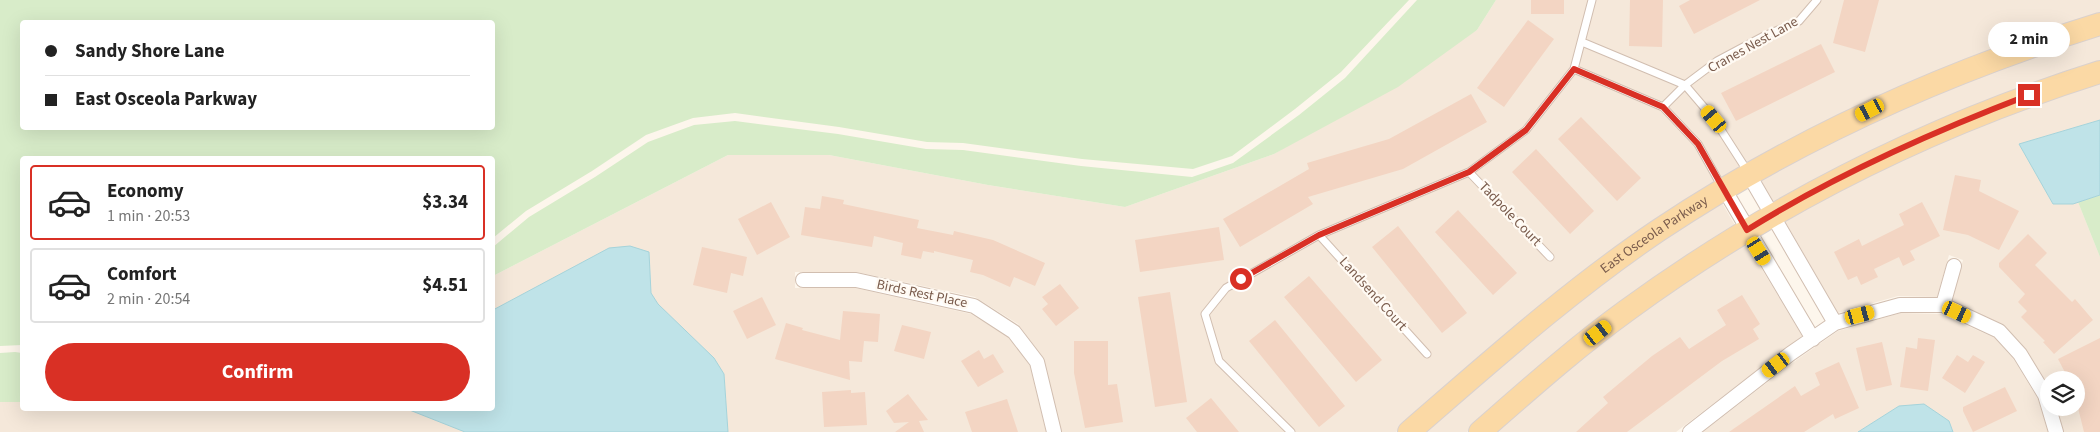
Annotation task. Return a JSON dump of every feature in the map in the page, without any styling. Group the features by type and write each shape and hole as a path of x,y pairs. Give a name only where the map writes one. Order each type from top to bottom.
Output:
{"main road":[{"name":"East Osceola Parkway","path":"1409,432 1537,321 1658,231 1724,189 1804,144 1877,107 1996,58 2100,24"},
{"path":"1480,432 1570,355 1625,312 1772,214 1899,149 1964,120 2046,89 2100,72"}],"street":[{"path":"1749,175 1835,324"},
{"path":"1724,189 1813,339"},
{"path":"1943,306 1954,266"},
{"name":"Birds Rest Place","path":"803,280 856,280 974,306 1014,332 1037,362 1054,432"},
{"path":"1690,432 1835,324 1900,304 1943,306 1999,331 2020,354 2045,395 2056,432"}],"lane":[{"path":"1290,432 1219,360 1205,314 1226,288 1319,235 1469,172 1526,130 1574,69 1592,0"},
{"name":"Cranes Nest Lane","path":"1663,107 1685,85 1717,61 1762,37 1799,21 1818,0"},
{"path":"1582,42 1685,85 1714,119 1739,155 1749,175"},
{"path":"1574,69 1663,107 1698,144 1724,189"},
{"name":"Tadpole Court","path":"1469,172 1550,256"},
{"name":"Landsend Court","path":"1319,235 1427,354"}],"shaded area":[{"path":"1496,0 2100,0 2100,15 1938,72 1533,314 1396,432 1061,432 1044,359 1018,324 975,297 857,272 795,272 795,288 855,288 971,314 1010,338 1030,366 1046,432 728,432 724,374 714,358 658,304 651,293 649,252 533,290 495,309 495,275 728,155 829,155 988,185 1125,207 1274,154 1477,30"},
{"path":"2100,32 2100,63 1774,204 1760,178 1807,152 1943,88"},
{"path":"2100,81 2100,120 2019,144 2053,204 2073,204 2078,202 2100,257 2100,432 2063,432 2058,416 2085,416 2085,371 2040,372 2026,349 2004,325 1952,301 1963,260 1949,255 1937,297 1898,296 1838,313 1783,218 1967,128"},
{"path":"1721,201 1736,227 1499,405 1467,432 1421,432 1608,277"},
{"path":"1745,241 1802,336 1676,432 1492,432 1624,323"},
{"path":"1901,313 1941,314 1995,338 2014,360 2038,399 2040,416 2043,416 2048,432 1953,432 1949,421 1899,406 1858,432 1703,432 1795,361 1838,331"},
{"path":"0,402 20,402 20,411 412,411 465,432 0,432"}],"green space":[{"path":"0,0 1409,0 1341,72 1295,109 1232,156 1193,169 1082,159 963,143 927,142 839,127 735,113 693,118 646,135 592,171 526,211 495,236 495,156 20,156 20,345 0,346"},
{"path":"1417,0 1496,0 1477,30 1398,87 1274,154 1125,207 988,185 829,155 728,155 495,275 495,245 529,217 648,142 694,125 735,121 838,134 926,149 963,150 1081,166 1192,177 1233,163 1299,115 1345,78"},
{"path":"2100,195 2100,257 2078,202"},
{"path":"0,353 20,353 20,402 0,402"}],"water":[{"path":"2100,120 2100,195 2073,204 2053,204 2019,144"},
{"path":"630,246 649,252 651,293 658,304 714,358 724,374 728,432 465,432 412,411 495,411 495,309 609,248"},
{"path":"1924,404 1949,421 1953,432 1858,432 1899,406"}],"building":[{"path":"1531,0 1564,0 1564,14 1531,14"},
{"path":"1630,0 1663,0 1662,47 1629,46"},
{"path":"1690,0 1760,0 1694,34 1679,6"},
{"path":"1844,0 1879,0 1865,52 1833,43"},
{"path":"1528,20 1554,39 1504,107 1477,88"},
{"path":"1821,44 1835,72 1736,121 1721,93"},
{"path":"1471,94 1487,122 1403,169 1308,197 1313,204 1240,247 1223,219 1309,169 1307,163 1389,139"},
{"path":"1581,117 1641,178 1617,201 1558,139"},
{"path":"1536,149 1594,211 1570,234 1512,172"},
{"path":"1955,175 1981,180 1979,191 2019,211 1999,250 1968,235 1943,230"},
{"path":"822,196 844,200 843,204 919,220 917,228 953,235 954,231 993,240 1045,263 1035,286 1014,277 1010,287 983,275 970,272 973,260 934,251 934,253 923,251 921,259 901,255 903,243 874,236 872,247 801,235 805,207 820,209"},
{"path":"771,202 790,237 757,255 738,219"},
{"path":"1922,202 1940,236 1910,251 1915,260 1903,266 1899,257 1874,269 1878,277 1861,285 1857,276 1848,280 1834,252 1859,239 1862,246 1904,225 1899,214"},
{"path":"1458,210 1517,273 1493,295 1435,232"},
{"path":"1398,226 1467,313 1442,333 1372,247"},
{"path":"1219,227 1224,260 1140,272 1135,240"},
{"path":"2028,234 2047,253 2035,265 2072,302 2075,299 2093,320 2054,354 2043,342 2045,341 2021,317 2027,311 2018,302 2025,294 1999,267 1999,263"},
{"path":"702,247 747,257 743,276 731,273 727,293 693,285"},
{"path":"1309,276 1382,360 1356,382 1284,297"},
{"path":"1060,284 1079,308 1056,326 1042,309 1048,304 1042,297"},
{"path":"1170,292 1187,402 1155,407 1138,297"},
{"path":"1742,295 1760,324 1753,329 1759,339 1722,361 1627,432 1576,432 1608,403 1603,397 1652,356 1680,337 1689,349 1726,325 1717,310"},
{"path":"762,297 776,325 747,339 733,311"},
{"path":"843,311 880,314 878,342 864,341 862,362 849,361 850,380 775,359 786,323 803,328 802,330 840,340"},
{"path":"1275,320 1345,406 1319,427 1249,341"},
{"path":"902,325 931,332 924,359 894,351"},
{"path":"1918,338 1935,340 1928,391 1900,387 1906,347 1917,349"},
{"path":"2100,338 2100,432 2084,432 2080,416 2085,416 2085,371 2064,371 2058,359"},
{"path":"1074,341 1108,341 1108,385 1117,384 1123,422 1085,428 1074,373"},
{"path":"1882,342 1892,385 1866,391 1856,348"},
{"path":"979,350 984,359 993,354 1004,372 978,387 961,361"},
{"path":"1957,355 1968,362 1973,355 1985,362 1965,393 1942,378"},
{"path":"1839,362 1859,408 1835,419 1833,414 1804,432 1729,432 1795,386 1801,396 1820,385 1815,373"},
{"path":"2005,387 2017,411 1973,432 1963,407"},
{"path":"851,390 851,393 865,392 867,425 824,427 822,392"},
{"path":"908,394 928,420 919,421 924,432 895,432 909,422 894,423 886,411"},
{"path":"1211,398 1239,432 1197,432 1186,418"},
{"path":"1007,399 1018,432 972,432 965,412"}],"route":[{"path":"1241,279 1319,235 1469,172 1526,130 1574,69 1663,107 1698,144 1747,230 1827,184 1899,149 1964,120 2029,95"}]}
